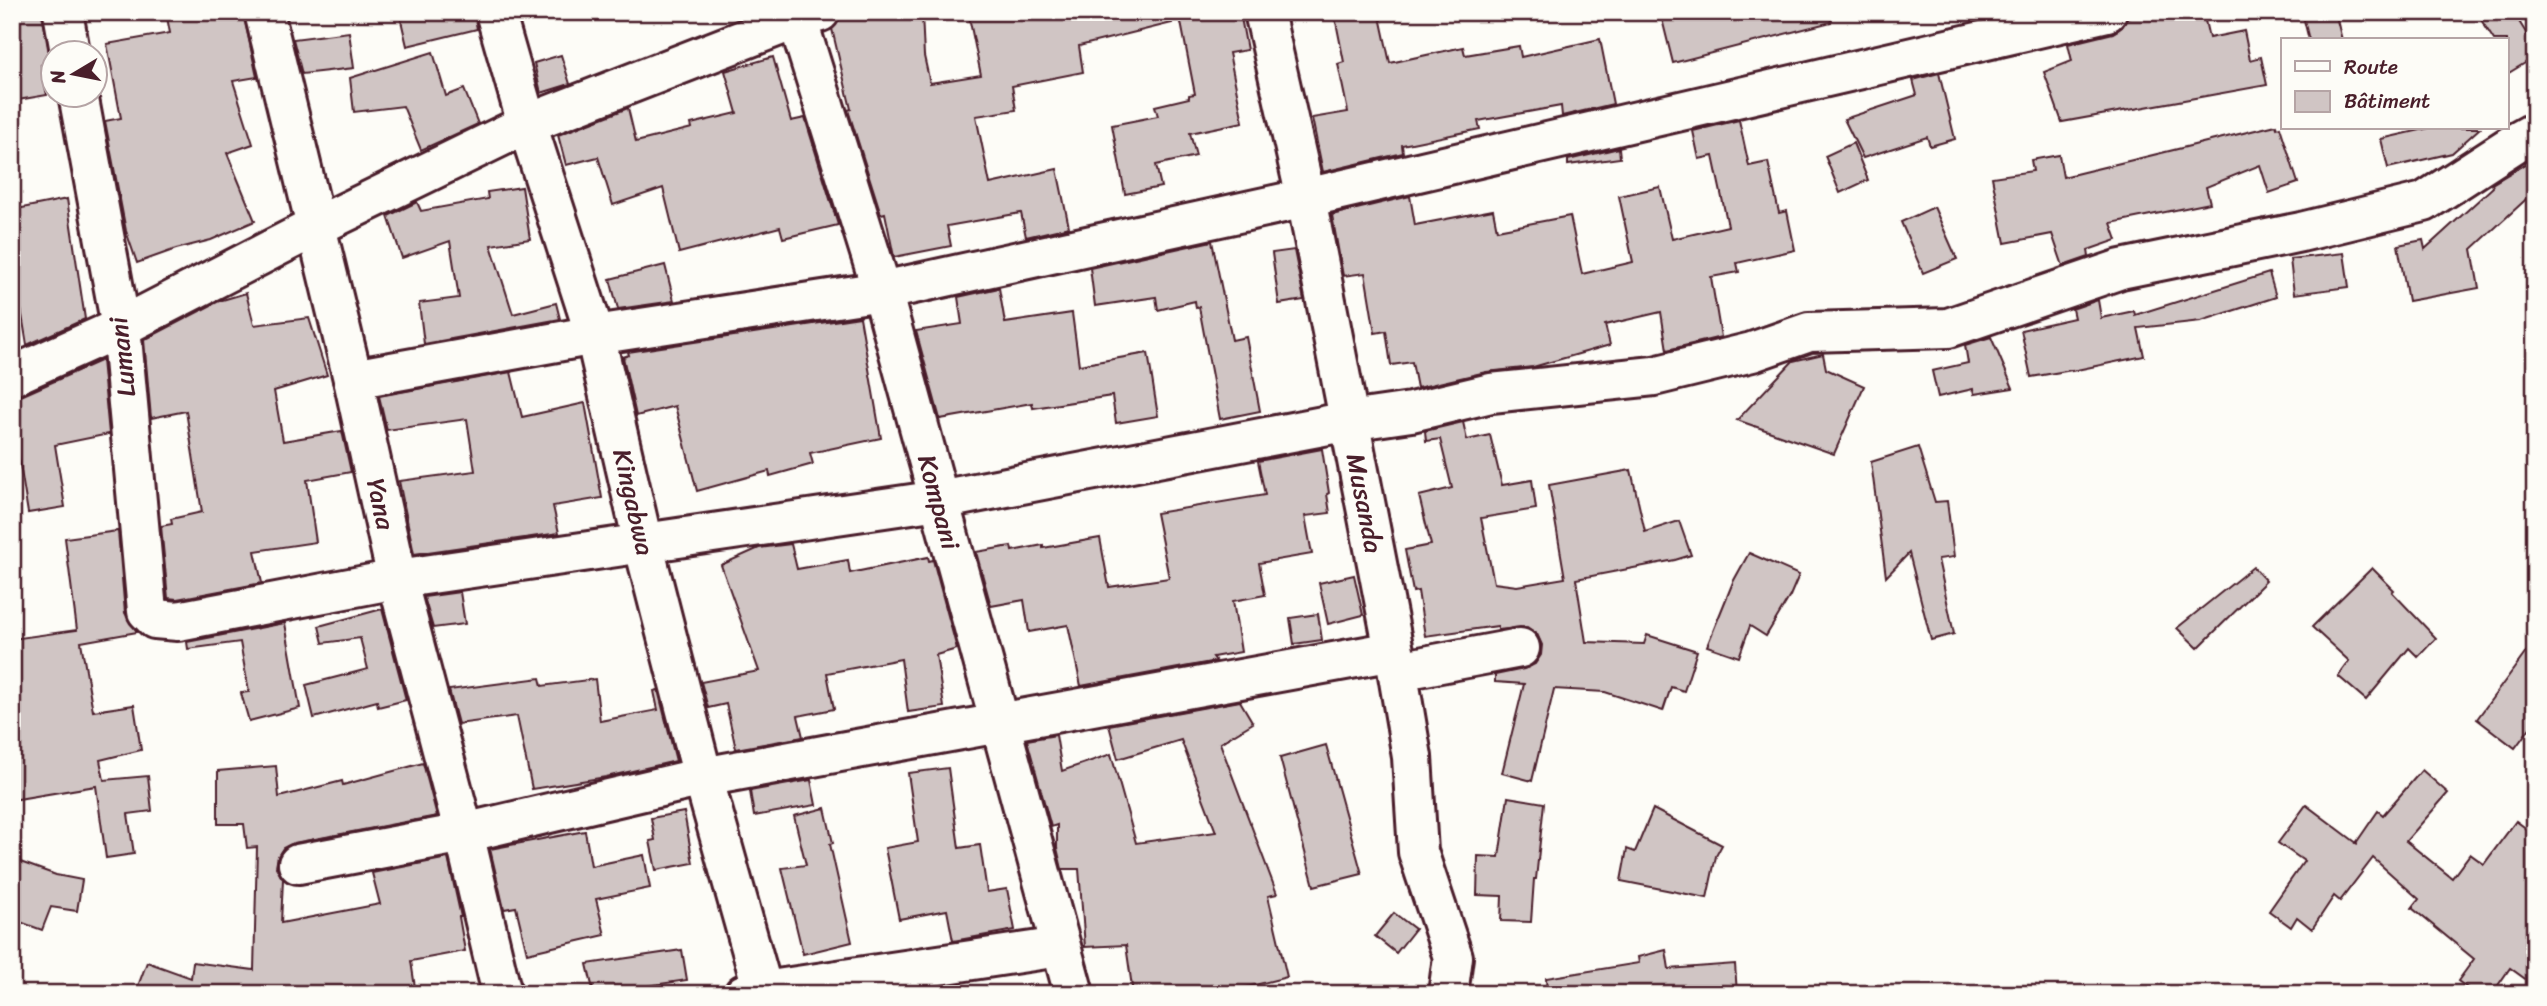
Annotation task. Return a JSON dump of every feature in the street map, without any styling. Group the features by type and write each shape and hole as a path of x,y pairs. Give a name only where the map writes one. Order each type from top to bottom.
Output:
{"street":[{"path":"63,12 68,38"},
{"name":"Yana","path":"264,12 353,379 397,579 464,833 502,994"},
{"name":"Kingabwa","path":"495,12 527,124 595,335 643,543 757,993"},
{"name":"Musanda","path":"1264,12 1306,198 1396,661 1412,757 1418,852 1453,957 1448,994"},
{"path":"353,379 595,335 882,290 1306,198 2107,12"},
{"path":"12,376 121,327 316,226 527,124 804,14"},
{"name":"Kompani","path":"804,14 1074,994"},
{"name":"Lumani","path":"81,108 121,327 147,611 155,619 178,621 397,579"},
{"path":"397,579 939,500 1349,421 1411,412 1491,393 1654,376 1752,352 1809,332 1948,328 2121,269 2301,232 2424,202 2535,132"},
{"path":"298,864 464,833 703,777 999,724 1396,661 1520,648"},
{"path":"757,993 1060,947"}],"building":[{"path":"12,12 42,12 47,38 38,38 38,97 12,101"},
{"path":"166,12 243,12 257,77 233,81 253,144 227,153 255,221 211,240 137,263 126,231 105,121 121,118 108,44 170,33"},
{"path":"399,12 474,12 477,29 407,46"},
{"path":"968,12 1171,12 1172,23 1079,46 1083,72 1012,86 1016,110 976,116 990,184 1057,169 1069,227 1026,237 1021,213 947,226 951,246 894,257 885,213 881,214 848,110 851,109 832,29 841,16 922,13 924,56 930,83 981,75"},
{"path":"1179,12 1240,12 1247,50 1229,53 1243,122 1190,133 1196,156 1156,165 1161,187 1125,194 1112,125 1158,116 1155,106 1189,98 1189,95 1195,94"},
{"path":"1334,12 1379,12 1390,63 1463,47 1465,55 1519,46 1521,57 1600,39 1613,104 1562,116 1561,106 1478,121 1480,129 1402,145 1403,153 1323,172 1312,118 1348,112 1338,64 1344,62"},
{"path":"1687,12 1830,12 1831,22 1673,63 1662,19"},
{"path":"2151,12 2203,12 2209,38 2244,31 2250,60 2261,57 2267,85 2062,122 2044,72 2072,61 2068,44 2113,33 2122,27 2128,17"},
{"path":"2302,12 2335,12 2342,38 2308,38"},
{"path":"2476,12 2513,12 2535,47 2535,57 2508,73 2508,38 2493,38"},
{"path":"349,32 354,68 302,74 293,39"},
{"path":"433,52 446,96 464,89 478,124 421,150 403,106 354,112 350,78"},
{"path":"561,55 570,84 541,93 534,63"},
{"path":"773,57 791,121 805,118 838,225 783,238 780,227 679,253 663,188 613,205 598,157 566,165 558,135 628,108 636,142 692,128 691,124 737,113 725,71"},
{"path":"1939,73 1955,139 1930,146 1927,137 1863,158 1844,119 1917,95 1913,80"},
{"path":"1739,120 1749,166 1768,162 1779,213 1787,211 1795,250 1737,263 1739,272 1711,277 1721,337 1667,350 1661,312 1605,325 1610,345 1533,367 1486,372 1417,388 1412,362 1391,365 1386,331 1375,333 1365,273 1343,276 1332,215 1410,196 1415,225 1493,210 1497,230 1570,216 1582,274 1633,262 1619,196 1660,187 1672,239 1728,226 1713,156 1699,159 1693,131"},
{"path":"2276,125 2277,128 2280,127 2298,183 2269,193 2260,165 2206,187 2210,203 2111,223 2117,240 2088,250 2089,257 2063,266 2052,234 2005,243 1992,177 2033,171 2031,160 2059,155 2063,177"},
{"path":"2420,130 2478,130 2452,153 2388,168 2381,139"},
{"path":"1853,143 1868,180 1840,193 1825,156"},
{"path":"1619,148 1620,158 1568,165 1568,160"},
{"path":"2535,158 2535,191 2472,249 2479,288 2408,301 2398,245 2423,240 2425,249 2493,187 2492,184"},
{"path":"522,187 530,239 491,245 513,314 556,303 560,319 424,344 419,303 459,298 450,241 402,258 388,216 417,202 421,211 488,199 487,192"},
{"path":"67,199 85,319 27,345 14,267 21,266 12,210"},
{"path":"1934,207 1957,259 1923,273 1901,222"},
{"path":"1212,241 1232,340 1246,337 1260,411 1220,419 1199,307 1196,308 1195,301 1158,310 1156,297 1095,306 1090,268"},
{"path":"1294,250 1304,300 1279,304 1272,253"},
{"path":"2344,253 2349,287 2294,294 2290,259"},
{"path":"665,265 674,301 618,309 610,279"},
{"path":"2269,273 2276,297 2201,321 2138,328 2144,356 2031,377 2021,330 2074,318 2072,309 2098,300 2101,318 2134,311 2135,315"},
{"path":"999,288 1005,323 1072,313 1079,365 1148,353 1158,416 1116,423 1112,396 1033,408 1032,403 940,419 916,331 962,324 958,297"},
{"path":"246,293 254,325 309,318 327,375 274,391 283,441 342,431 351,472 307,480 316,542 255,551 262,583 177,599 168,598 161,526 172,524 171,519 202,512 186,411 151,418 144,340 219,301"},
{"path":"860,317 881,438 810,453 813,464 770,476 769,471 697,491 675,406 636,416 623,357 629,355 628,352"},
{"path":"1991,337 2013,388 1974,394 1973,389 1938,397 1932,371 1968,363 1965,345"},
{"path":"1823,354 1826,369 1864,386 1834,454 1737,420 1793,361"},
{"path":"102,360 109,434 55,445 65,507 28,513 17,446 12,447 12,397 21,396"},
{"path":"511,372 522,417 585,403 602,498 553,506 559,533 414,554 399,481 475,471 467,419 387,430 379,396"},
{"path":"1463,422 1467,440 1490,435 1502,485 1532,480 1536,509 1481,518 1494,583 1517,586 1565,578 1549,485 1631,470 1645,532 1679,521 1691,555 1576,579 1586,642 1644,644 1647,635 1697,651 1684,691 1671,687 1663,711 1605,692 1554,689 1532,781 1502,773 1524,684 1495,682 1495,675 1535,664 1541,655 1542,645 1537,634 1527,627 1498,630 1498,626 1425,636 1418,591 1413,592 1405,550 1431,545 1419,496 1452,488 1440,439 1426,441 1425,431"},
{"path":"1918,447 1935,502 1947,501 1954,557 1938,559 1954,634 1931,640 1909,553 1886,577 1871,462"},
{"path":"1322,449 1330,513 1305,516 1312,554 1259,563 1265,595 1233,601 1241,652 1213,657 1216,661 1081,686 1068,625 1029,632 1024,600 991,606 976,552 1011,546 1012,551 1043,545 1043,548 1100,538 1109,587 1169,578 1156,513 1265,495 1258,461"},
{"path":"118,531 125,613 137,632 81,642 93,711 134,705 141,750 100,760 104,780 148,776 152,811 128,814 134,854 106,858 96,786 12,800 12,639 77,630 65,538"},
{"path":"791,544 797,569 848,560 850,573 928,557 929,561 933,560 957,649 936,655 944,707 908,712 901,659 827,673 834,709 798,716 803,737 736,749 726,704 708,708 701,682 759,671 721,565 759,548"},
{"path":"1749,553 1799,575 1766,636 1750,626 1739,657 1707,646 1733,582"},
{"path":"2253,567 2266,581 2198,648 2177,628"},
{"path":"2372,568 2436,638 2418,657 2409,648 2366,700 2338,676 2349,661 2312,627"},
{"path":"1354,575 1363,615 1328,624 1319,583"},
{"path":"460,592 465,624 433,628 424,597"},
{"path":"382,609 406,700 378,707 377,701 314,718 306,685 368,669 360,638 323,643 319,626"},
{"path":"1318,614 1322,640 1294,644 1290,618"},
{"path":"285,623 300,708 249,721 241,693 249,692 240,642 188,649 187,642"},
{"path":"2535,640 2535,721 2515,748 2477,719"},
{"path":"540,678 542,686 595,679 600,721 658,710 654,691 658,690 676,761 606,777 532,789 517,716 458,724 449,690"},
{"path":"1240,701 1253,723 1220,743 1277,894 1268,896 1287,977 1219,994 1133,994 1126,945 1085,947 1079,869 1062,869 1057,848 1057,825 1051,827 1027,740 1056,735 1062,771 1111,754 1136,843 1216,832 1181,740 1118,759 1109,725"},
{"path":"1326,745 1362,874 1314,886 1280,758"},
{"path":"423,763 437,816 294,843 283,848 276,867 283,879 281,923 380,904 372,873 448,858 461,917 465,951 411,961 416,994 135,994 147,962 191,978 193,962 254,970 257,847 247,848 244,824 218,824 218,771 276,766 279,797 342,781 343,785"},
{"path":"948,768 959,848 980,845 987,892 1007,889 1015,930 953,941 947,910 899,919 885,848 918,842 908,773"},
{"path":"2422,770 2448,793 2406,841 2452,878 2470,854 2484,864 2516,821 2535,835 2535,986 2510,968 2492,994 2475,994 2458,981 2474,959 2412,908 2419,899 2373,858 2340,901 2334,896 2312,929 2297,917 2291,927 2269,911 2304,861 2278,843 2306,805 2356,843 2378,811 2383,815"},
{"path":"811,780 816,805 754,816 750,791"},
{"path":"1508,797 1544,803 1531,922 1501,921 1502,896 1477,895 1478,856 1499,857"},
{"path":"825,808 833,843 830,844 852,942 803,954 782,868 806,865 794,816"},
{"path":"1653,809 1722,845 1716,856 1707,898 1621,881 1627,849 1635,852"},
{"path":"684,812 693,863 656,870 650,841 655,840 651,818"},
{"path":"585,831 591,866 644,855 650,888 596,899 605,935 527,953 516,907 504,909 490,849"},
{"path":"12,859 56,875 82,880 77,911 51,907 42,930 12,919"},
{"path":"1394,913 1415,929 1396,953 1375,936"},
{"path":"682,950 687,980 594,994 587,964"},
{"path":"1666,950 1669,969 1735,964 1737,994 1547,994 1546,978 1639,963 1638,957"}]}
